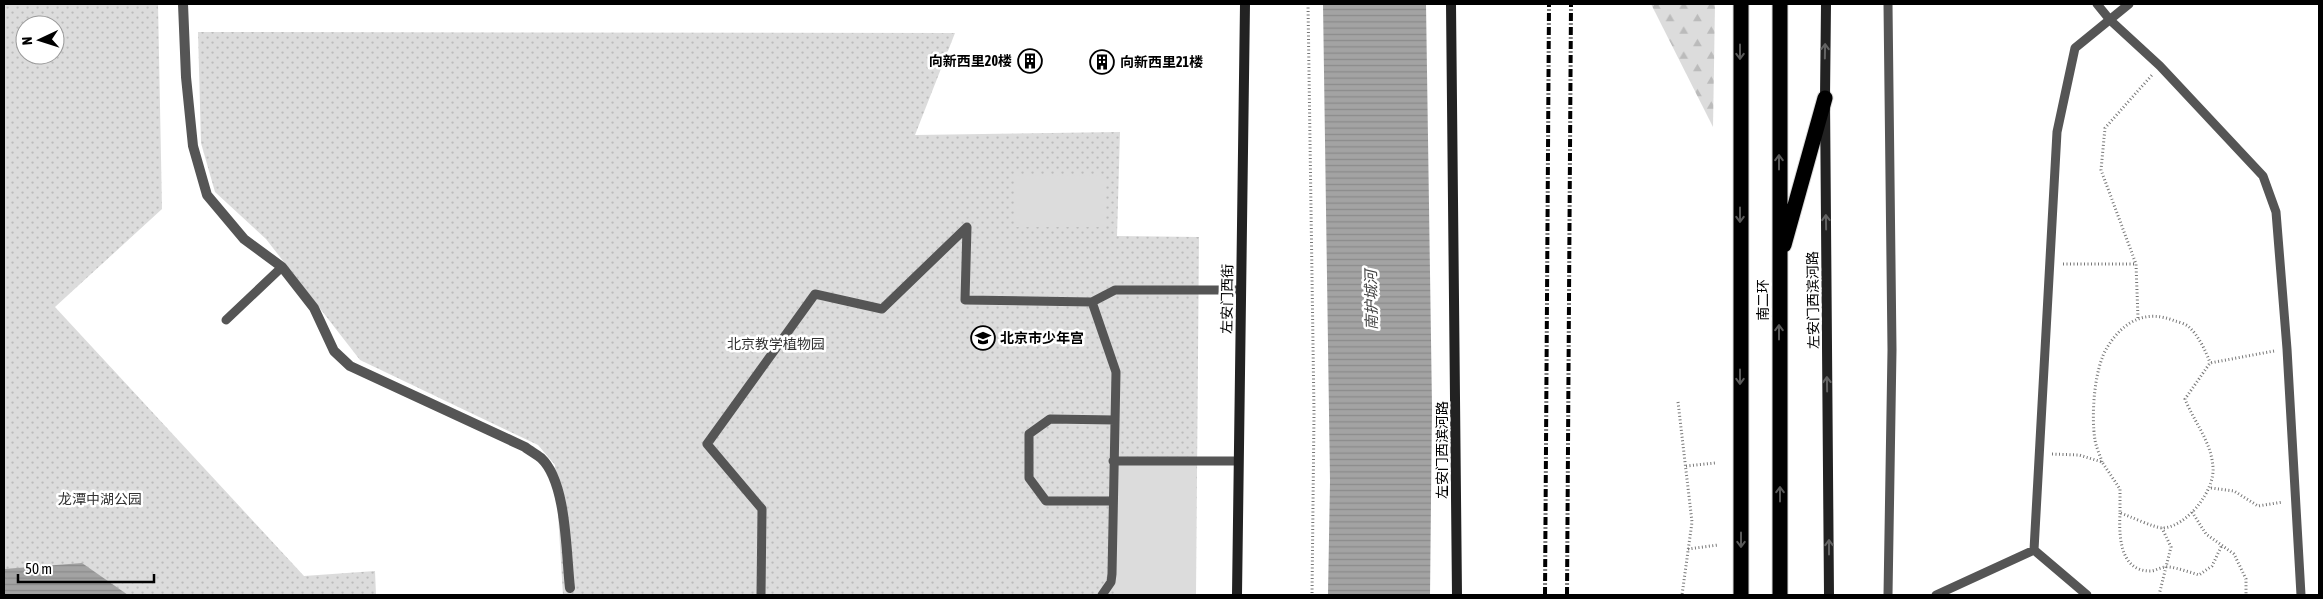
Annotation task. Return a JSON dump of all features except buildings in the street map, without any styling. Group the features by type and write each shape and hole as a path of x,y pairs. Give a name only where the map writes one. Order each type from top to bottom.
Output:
{"highway":[{"name":"南二环","path":"1741,4 1741,595"},
{"name":"南二环","path":"1780,4 1780,595"},
{"path":"1779,263 1825,98"}],"street":[{"path":"183,4 186,77 193,146 207,195 244,239 282,267 314,308 334,352 350,366 525,447 542,458 555,479 561,506 570,588"},
{"name":"左安门西街","path":"1237,595 1245,4"},
{"name":"左安门西滨河路","path":"1451,4 1456,595"},
{"name":"左安门西滨河路","path":"1826,4 1829,595"}],"lane":[{"path":"1888,4 1892,340 1888,595"},
{"path":"2097,4 2110,20 2160,66 2263,176 2276,212 2287,349 2301,595"},
{"path":"2034,550 2057,132 2075,48 2129,4"},
{"path":"761,595 762,509 707,444 815,294 882,309 967,227 965,300 1092,302 1116,290 1241,290"},
{"path":"226,320 282,267"},
{"path":"1092,302 1116,372 1111,582 1102,595"},
{"path":"1113,501 1046,501 1028,478 1029,434 1050,418 1114,420"},
{"path":"1113,461 1238,461"},
{"path":"1936,595 2034,550"},
{"path":"2034,550 2087,595"}],"path":[{"path":"1308,4 1314,413 1312,595"},
{"path":"2138,318 2136,264 2100,170 2106,128 2160,66"},
{"path":"2050,264 2136,264"},
{"path":"2210,363 2206,351 2188,326 2161,315 2138,318 2122,330 2107,347 2098,370 2094,404 2095,440 2102,462 2120,489 2119,543 2129,562 2141,570 2152,571 2167,566 2199,575 2212,566 2222,545"},
{"path":"2120,512 2162,528 2178,523 2192,512 2211,488 2213,467 2208,443 2192,417 2185,399 2210,363 2287,349"},
{"path":"1678,402 1692,522 1682,595"},
{"path":"2039,453 2079,455 2102,462"},
{"path":"1686,466 1715,463"},
{"path":"2211,488 2234,491 2258,506 2296,500"},
{"path":"2192,512 2206,534 2234,554 2246,579 2246,595"},
{"path":"2159,595 2171,546 2162,528"},
{"path":"1688,548 1718,544"}],"green space":[{"name":"龙潭中湖公园","path":"4,4 158,4 162,209 55,307 304,576 375,571 376,595 4,595"},
{"path":"1651,4 1715,4 1713,127"},
{"name":"北京教学植物园","path":"198,32 955,33 915,135 1120,132 1117,236 1199,237 1196,595 563,595 555,465 538,445 360,360 266,239 215,192 201,143"},
{"path":"1104,175 1104,227 1014,227 1014,176"},
{"path":"1116,465 1196,465 1196,595 1116,595"}],"water":[{"name":"南护城河","path":"1323,4 1426,4 1432,407 1430,595 1328,595 1330,481"},
{"path":"82,563 128,595 4,595 4,569"}],"railway":[{"path":"1545,595 1549,4"},
{"path":"1567,595 1571,4"}],"place":[{"name":"向新西里20楼","path":"1030,61"},
{"name":"向新西里21楼","path":"1102,62"},
{"name":"北京市少年宫","path":"983,338"}]}
